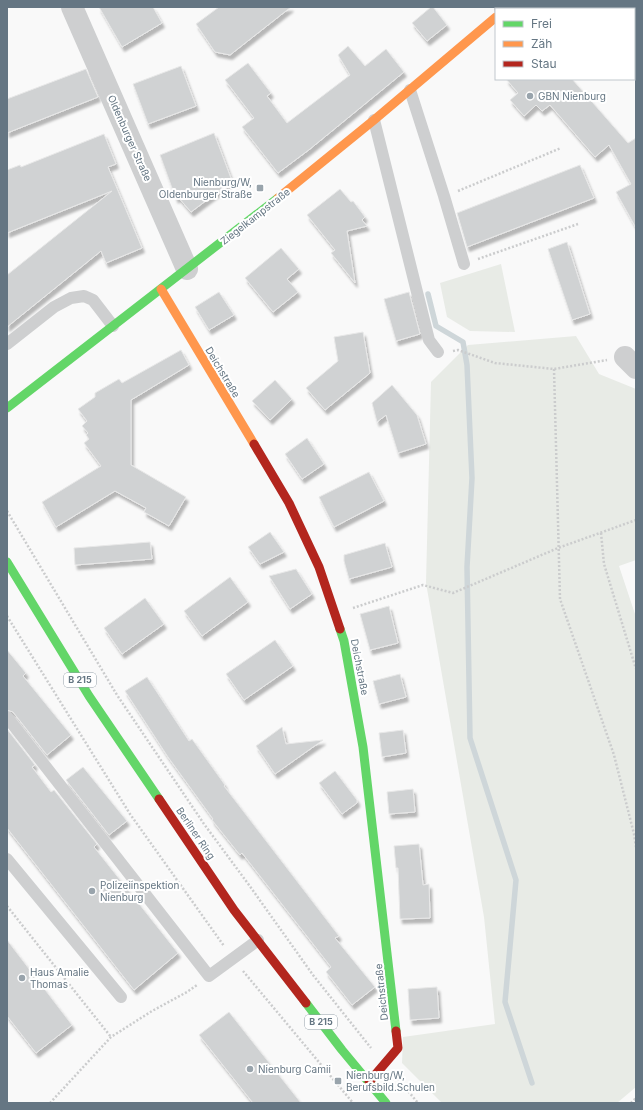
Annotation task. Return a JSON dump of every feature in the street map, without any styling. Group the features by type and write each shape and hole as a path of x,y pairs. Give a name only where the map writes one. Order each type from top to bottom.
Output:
{"street":[{"name":"Oldenburger Straße","path":"72,7 187,269"},
{"name":"Ziegelkampstraße","path":"7,408 272,203 374,120 495,18"},
{"name":"Deichstraße","path":"161,289 289,503 319,567 344,641 363,747 398,1048 369,1082"},
{"name":"Berliner Ring","path":"7,562 89,696 234,910 386,1103"}],"lane":[{"path":"410,90 464,264"},
{"path":"374,120 429,340 438,352"},
{"path":"7,344 54,307 71,298 84,296 93,300 113,326"},
{"path":"7,717 209,976 258,940"},
{"path":"7,859 121,997"}],"path":[{"path":"444,196 561,148"},
{"path":"464,264 578,224"},
{"path":"458,350 495,363 554,369 630,363"},
{"path":"554,369 560,599 614,755 636,847"},
{"path":"7,511 117,695 204,824 313,976 384,1064 418,1103"},
{"path":"335,615 423,585 453,593 558,548 636,520"},
{"path":"601,532 604,564 636,669"},
{"path":"7,616 130,814 233,959 353,1103"},
{"path":"7,906 111,1037"},
{"path":"50,1103 111,1037 152,1011 186,992 209,976"},
{"path":"631,1103 636,1098"}],"shaded area":[{"path":"501,264 515,332 470,331 447,317 440,283"},
{"path":"576,336 599,374 636,389 636,560 619,566 636,617 636,1087 617,1103 442,1103 402,1063 403,1037 495,1024 484,917 426,583 431,382 468,345"}],"building":[{"path":"99,7 153,7 162,23 122,47"},
{"path":"219,7 291,7 230,55 215,52 196,24"},
{"path":"431,7 433,7 447,25 427,41 412,23"},
{"path":"348,46 365,66 386,49 404,72 310,149 278,173 242,127 254,118 225,80 248,63 271,93 267,96 287,123 350,75 338,55"},
{"path":"181,66 196,106 148,124 133,84"},
{"path":"86,69 98,97 7,133 7,99"},
{"path":"507,80 573,80 628,143 636,138 636,228 616,192 631,184 609,145 595,157 550,105 542,111 536,105 524,116 510,100 518,93"},
{"path":"214,133 232,181 191,212 178,197 176,199 160,155"},
{"path":"104,134 116,164 108,167 142,248 106,263 101,251 7,327 7,275 112,191 7,233 7,170 20,165 21,167"},
{"path":"580,165 594,198 467,247 457,213"},
{"path":"340,189 351,202 353,201 365,217 362,220 367,226 347,231 355,283 331,253 335,250 307,215"},
{"path":"567,242 590,314 572,320 548,249"},
{"path":"281,248 299,269 287,279 298,292 273,312 245,278"},
{"path":"219,292 234,315 209,330 195,307"},
{"path":"409,292 420,334 396,341 384,299"},
{"path":"363,332 370,373 325,410 306,388 338,361 334,337"},
{"path":"181,350 189,365 131,400 131,465 186,497 169,526 144,512 146,508 115,491 56,527 42,502 101,466 84,443 89,439 86,435 88,433 82,426 87,421 78,409 95,397 95,393 119,379 122,383"},
{"path":"275,380 292,399 270,420 252,401"},
{"path":"392,385 417,415 426,444 398,453 386,415 377,422 372,403"},
{"path":"307,438 324,464 302,479 285,454"},
{"path":"369,472 384,501 334,527 319,497"},
{"path":"270,532 284,552 260,564 248,547"},
{"path":"150,542 152,559 75,565 74,548"},
{"path":"385,543 392,567 349,579 344,561 344,555"},
{"path":"296,569 312,594 290,609 269,576"},
{"path":"230,577 248,602 202,636 184,611"},
{"path":"145,598 164,624 122,654 104,628"},
{"path":"389,606 398,643 370,650 360,614"},
{"path":"275,640 293,666 244,700 226,674"},
{"path":"7,650 26,673 23,676 71,735 47,755 13,712 7,710"},
{"path":"400,674 406,697 379,704 373,681"},
{"path":"147,677 189,741 192,739 225,785 224,786 339,936 335,938 375,987 352,1005 326,972 331,967 242,853 240,855 212,820 213,819 168,757 125,691"},
{"path":"282,727 286,744 323,740 275,774 256,746"},
{"name":"Polizeiinspektion Nienburg","path":"7,729 35,765 32,767 51,792 54,790 97,844 94,847 178,953 134,990 7,828"},
{"path":"403,730 406,753 382,757 379,733"},
{"path":"83,767 127,821 109,835 66,780"},
{"path":"335,771 357,800 357,803 342,814 319,783"},
{"path":"413,789 415,812 389,814 387,792"},
{"path":"419,844 423,885 429,884 430,918 400,919 398,868 396,868 394,846"},
{"name":"Haus Amalie Thomas","path":"7,940 72,1025 36,1053 7,1016"},
{"path":"437,987 439,1018 410,1020 408,989"},
{"name":"Nienburg Camii","path":"229,1012 301,1103 253,1103 199,1035"}],"waterway":[{"path":"428,294 436,326 463,342 467,365 472,478 467,567 470,738 516,880 505,1002 532,1083"}],"traffic: fast":[{"path":"7,408 278,198"},
{"path":"7,562 89,696 159,799"},
{"path":"340,629 344,641 363,747 396,1031"},
{"path":"306,1003 342,1050 386,1103"}],"traffic: slow":[{"path":"278,198 374,120 495,18"},
{"path":"161,289 254,444"}],"traffic: jam":[{"path":"254,444 289,503 319,567 340,629"},
{"path":"159,799 234,910 306,1003"},
{"path":"369,1082 398,1048 396,1031"}],"place":[{"name":"GBN Nienburg","path":"530,96"},
{"name":"Nienburg/W, Oldenburger Straße","path":"260,188"},
{"name":"Polizeiinspektion Nienburg","path":"92,891"},
{"name":"Haus Amalie Thomas","path":"22,978"},
{"name":"Nienburg Camii","path":"250,1069"},
{"name":"Nienburg/W, Berufsbild.Schulen","path":"338,1081"}]}
